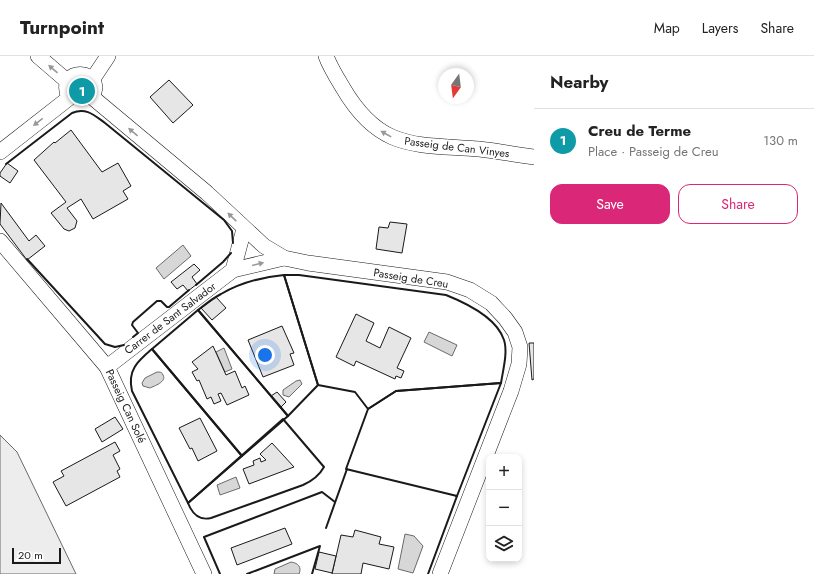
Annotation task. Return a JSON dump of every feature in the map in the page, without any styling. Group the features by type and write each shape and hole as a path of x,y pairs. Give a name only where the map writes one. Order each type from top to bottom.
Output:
{"street":[{"path":"38,56 67,81"},
{"path":"0,152 69,98 66,90 67,81 74,75 84,74 92,80 108,56"},
{"name":"Passeig de Can Vinyes","path":"326,56 352,103 378,130 391,137 405,142 432,146 481,150 534,157"},
{"name":"Passeig de Creu","path":"92,80 95,88 92,97 207,193 264,246 284,258 308,264 446,282 470,290 491,303 505,318 515,332 520,347 519,364 511,391 440,574"},
{"path":"233,270 244,229"},
{"name":"Passeig Can Solé","path":"0,241 107,367 204,574"},
{"name":"Carrer de Sant Salvador","path":"107,367 233,270 284,258"}],"shaded area":[{"path":"183,245 191,256 164,279 156,268"},
{"path":"429,332 457,345 452,356 424,342"},
{"path":"224,348 232,369 225,372 216,352"},
{"path":"157,372 161,372 163,374 164,377 162,382 150,388 143,386 142,383 145,378"},
{"path":"300,380 302,384 289,397 283,395 283,390"},
{"path":"0,435 17,452 76,574 0,574"},
{"path":"236,477 240,488 220,495 217,485"},
{"path":"405,534 414,536 423,546 413,573 398,569"},
{"path":"291,562 296,563 299,566 299,574 274,574 275,569"}],"building":[{"path":"169,80 193,105 173,123 150,97"},
{"path":"71,130 102,172 118,163 131,186 123,191 128,199 93,219 81,199 67,208 77,221 75,228 69,231 64,229 51,213 66,202 34,160 54,142 55,143"},
{"path":"7,163 18,171 10,183 0,176 0,173"},
{"path":"1,203 29,241 36,235 45,246 27,260 0,224"},
{"path":"390,222 407,224 402,253 376,249 379,227 388,228"},
{"path":"194,264 200,270 192,277 197,284 188,291 183,285 177,289 171,282"},
{"path":"216,297 226,308 212,320 201,308"},
{"path":"356,314 374,323 366,341 380,348 389,327 411,338 397,368 404,371 401,378 396,376 395,379 356,361 354,366 336,357"},
{"path":"282,326 294,353 290,354 294,365 263,377 248,340"},
{"path":"529,343 534,343 534,379 532,380"},
{"path":"213,346 226,375 235,371 242,388 245,386 249,395 227,405 221,393 218,394 221,401 214,404 211,397 207,399 199,380 197,381 192,372 198,369 192,362"},
{"path":"277,392 286,402 281,407 271,396"},
{"path":"115,417 123,429 102,442 95,429"},
{"path":"200,418 217,451 198,461 192,448 190,449 179,428"},
{"path":"115,442 120,451 113,455 120,469 117,471 120,477 66,506 53,482 64,476 61,471"},
{"path":"272,443 294,467 249,484 243,469 254,465 253,461 260,458 261,462 266,460 260,454"},
{"path":"285,528 292,544 237,565 231,548"},
{"path":"355,530 381,537 379,544 394,547 389,569 363,563 361,574 332,574 341,535 353,537"},
{"path":"319,552 336,556 332,573 315,569"}],"wall":[{"path":"6,164 72,113 77,111 86,111 105,123 224,220 232,231 233,243"},
{"path":"196,285 223,262 231,253"},
{"path":"27,259 105,344 115,347 124,345"},
{"path":"284,275 299,275 446,295 463,302 488,318 495,325 504,340 506,350 501,383 396,391 368,409 355,392 318,385 284,275"},
{"path":"284,275 318,385 288,416 198,310 215,297 228,290 260,279 284,275"},
{"path":"133,337 138,333 132,325 133,322 157,301 161,301 169,307 189,290"},
{"path":"198,310 288,416 242,456 152,349 198,310"},
{"path":"152,349 242,456 188,503 132,391 132,372 138,362 152,349"},
{"path":"501,383 457,496 346,469 368,409 396,391 501,383"},
{"path":"283,419 324,467 318,476 303,485 211,518 206,519 196,515 191,510 188,503 283,419"},
{"path":"326,528 347,469"},
{"path":"220,574 204,537 322,492 335,502"},
{"path":"428,574 456,496"},
{"path":"247,574 320,546 312,574"}],"place":[{"name":"Creu de Terme","path":"82,91"}]}
